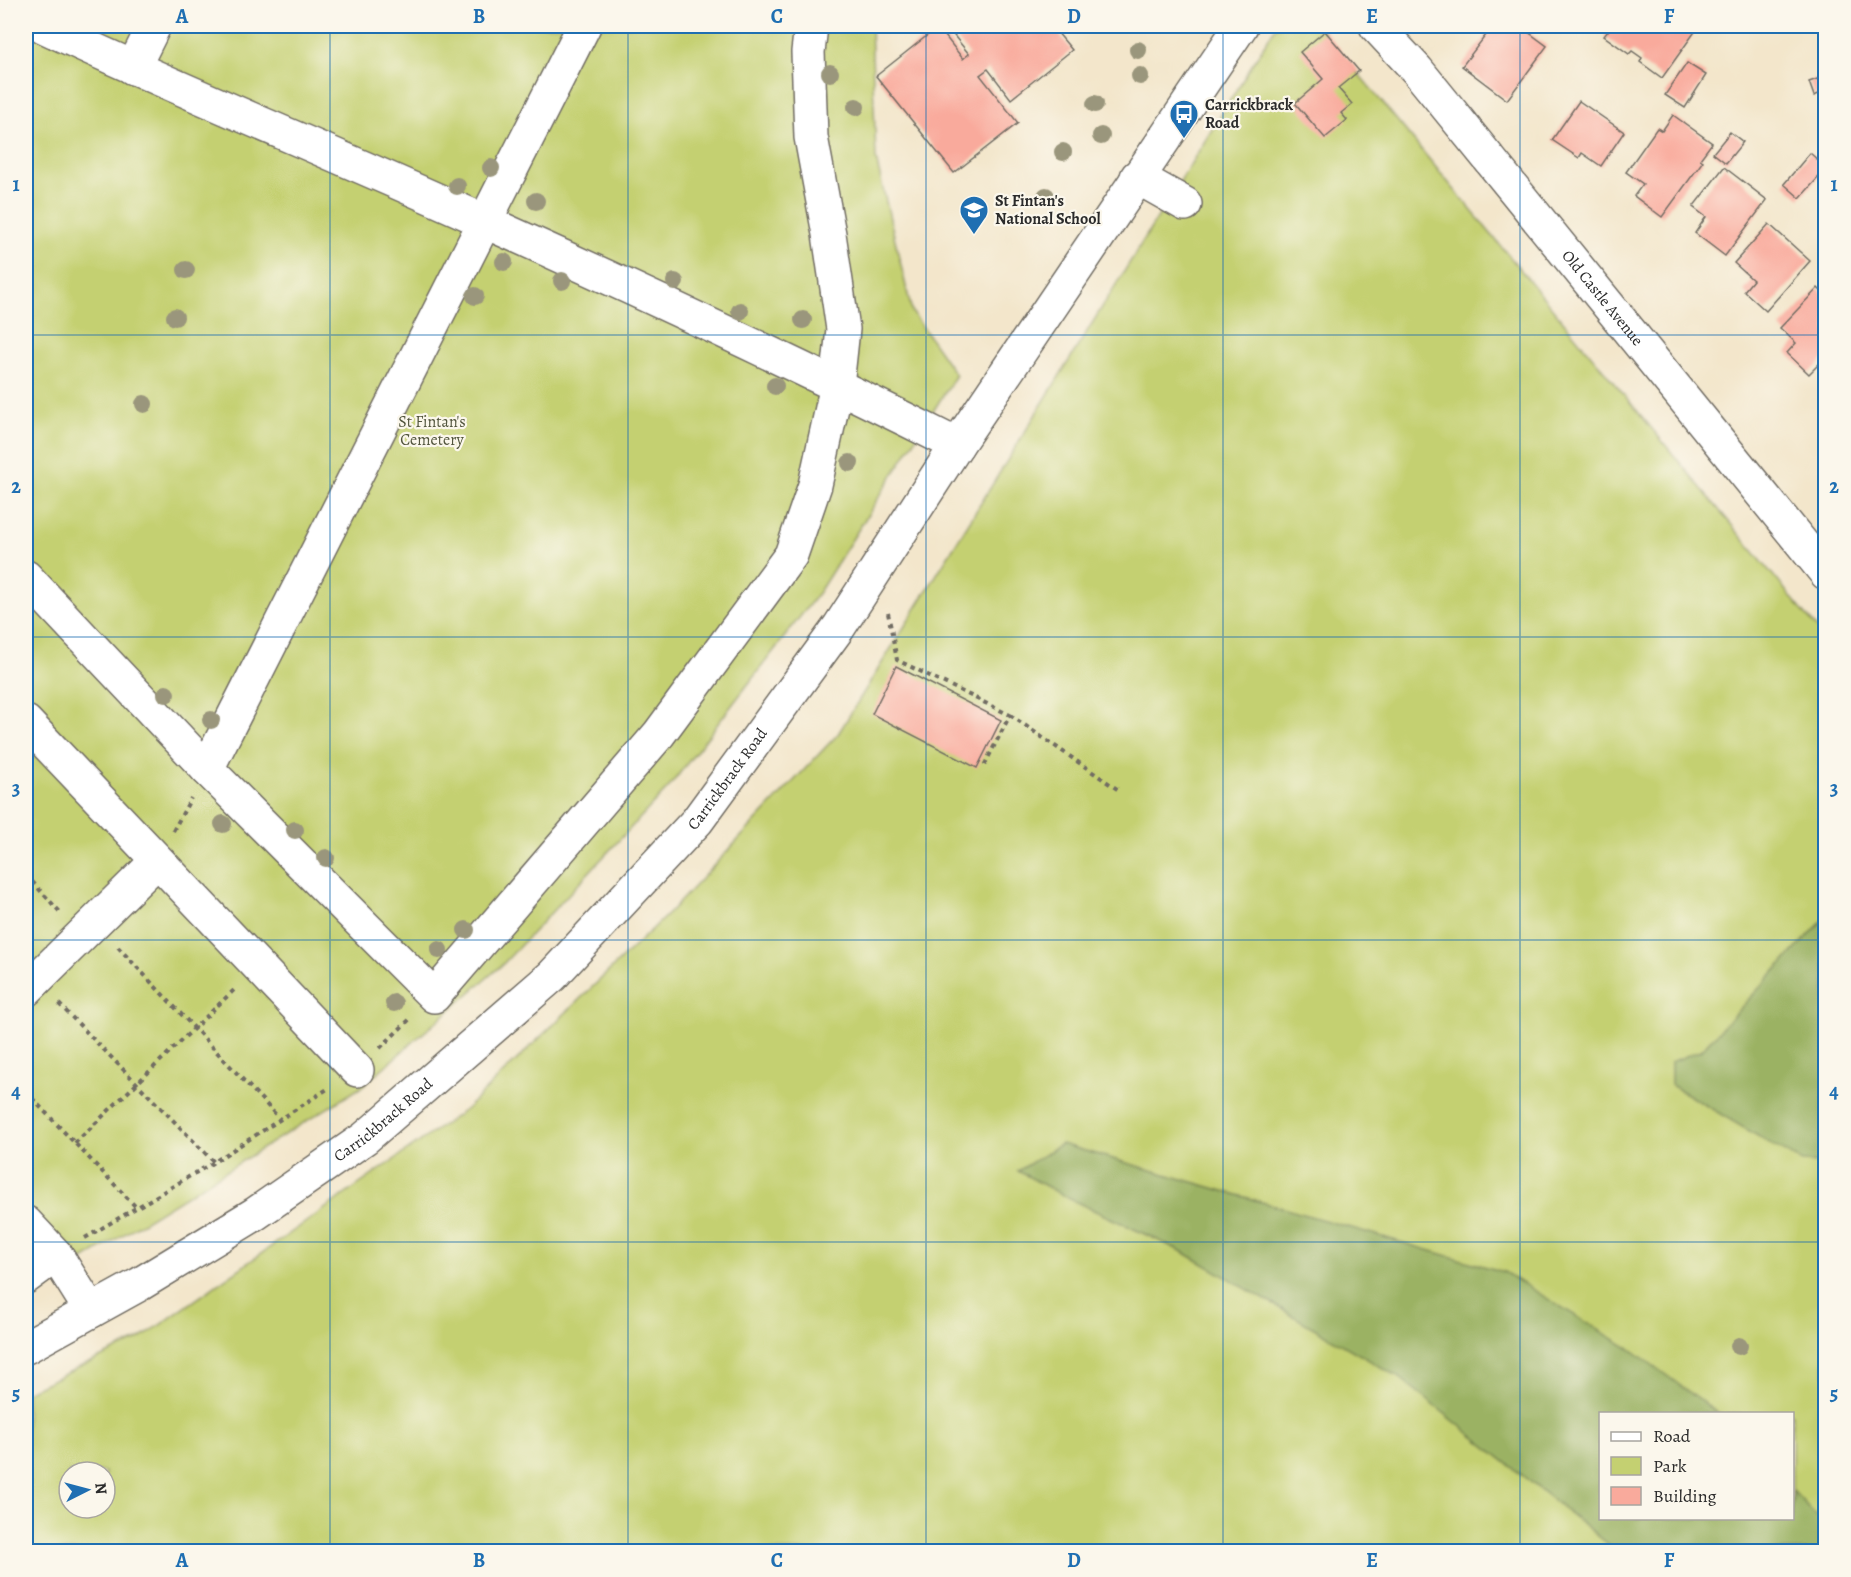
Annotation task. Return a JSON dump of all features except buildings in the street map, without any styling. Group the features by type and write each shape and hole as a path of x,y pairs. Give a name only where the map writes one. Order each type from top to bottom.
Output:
{"main road":[{"path":"42,26 133,69 486,221 837,385 957,445"},
{"path":"133,69 154,26"},
{"path":"207,769 584,26"},
{"path":"26,577 207,769 434,996 659,734 791,555 815,485 837,385 843,329 829,234 811,137 808,52 811,26"},
{"name":"Carrickbrack Road","path":"26,1347 140,1284 255,1214 365,1138 552,976 698,821 839,627 957,445 1241,26"},
{"name":"Old Castle Avenue","path":"1376,26 1417,70 1826,573"},
{"path":"1137,177 1185,204"},
{"path":"26,722 357,1070"},
{"path":"30,985 157,861"},
{"path":"26,1223 56,1255 91,1311"},
{"path":"26,1277 56,1255"}],"path":[{"path":"884,610 890,614 897,660 1010,715 1120,790"},
{"path":"983,768 1010,715"},
{"path":"157,861 207,769"},
{"path":"26,875 88,928 194,1028 280,1119"},
{"path":"75,1143 259,967"},
{"path":"30,985 137,1084 214,1162"},
{"path":"56,1255 138,1209 357,1070 434,996"},
{"path":"26,1092 138,1209"}],"green space":[{"name":"St Fintan's Cemetery","path":"26,26 871,26 876,159 912,312 956,375 819,592 669,787 503,964 360,1088 26,1295"},
{"path":"1276,26 1319,26 1825,638 1825,1551 26,1551 26,1392 140,1339 466,1109 669,913 838,734"},
{"path":"1825,918 1825,1163 1802,1162 1671,1085 1671,1062 1701,1050"},
{"path":"1061,1144 1504,1272 1635,1352 1716,1412 1599,1412 1599,1520 1794,1520 1794,1492 1825,1525 1825,1551 1617,1551 1400,1378 1183,1252 1070,1199 1018,1171"}],"place":[{"name":"Carrickbrack Road","path":"1184,140"},
{"name":"St Fintan's National School","path":"974,236"}]}
